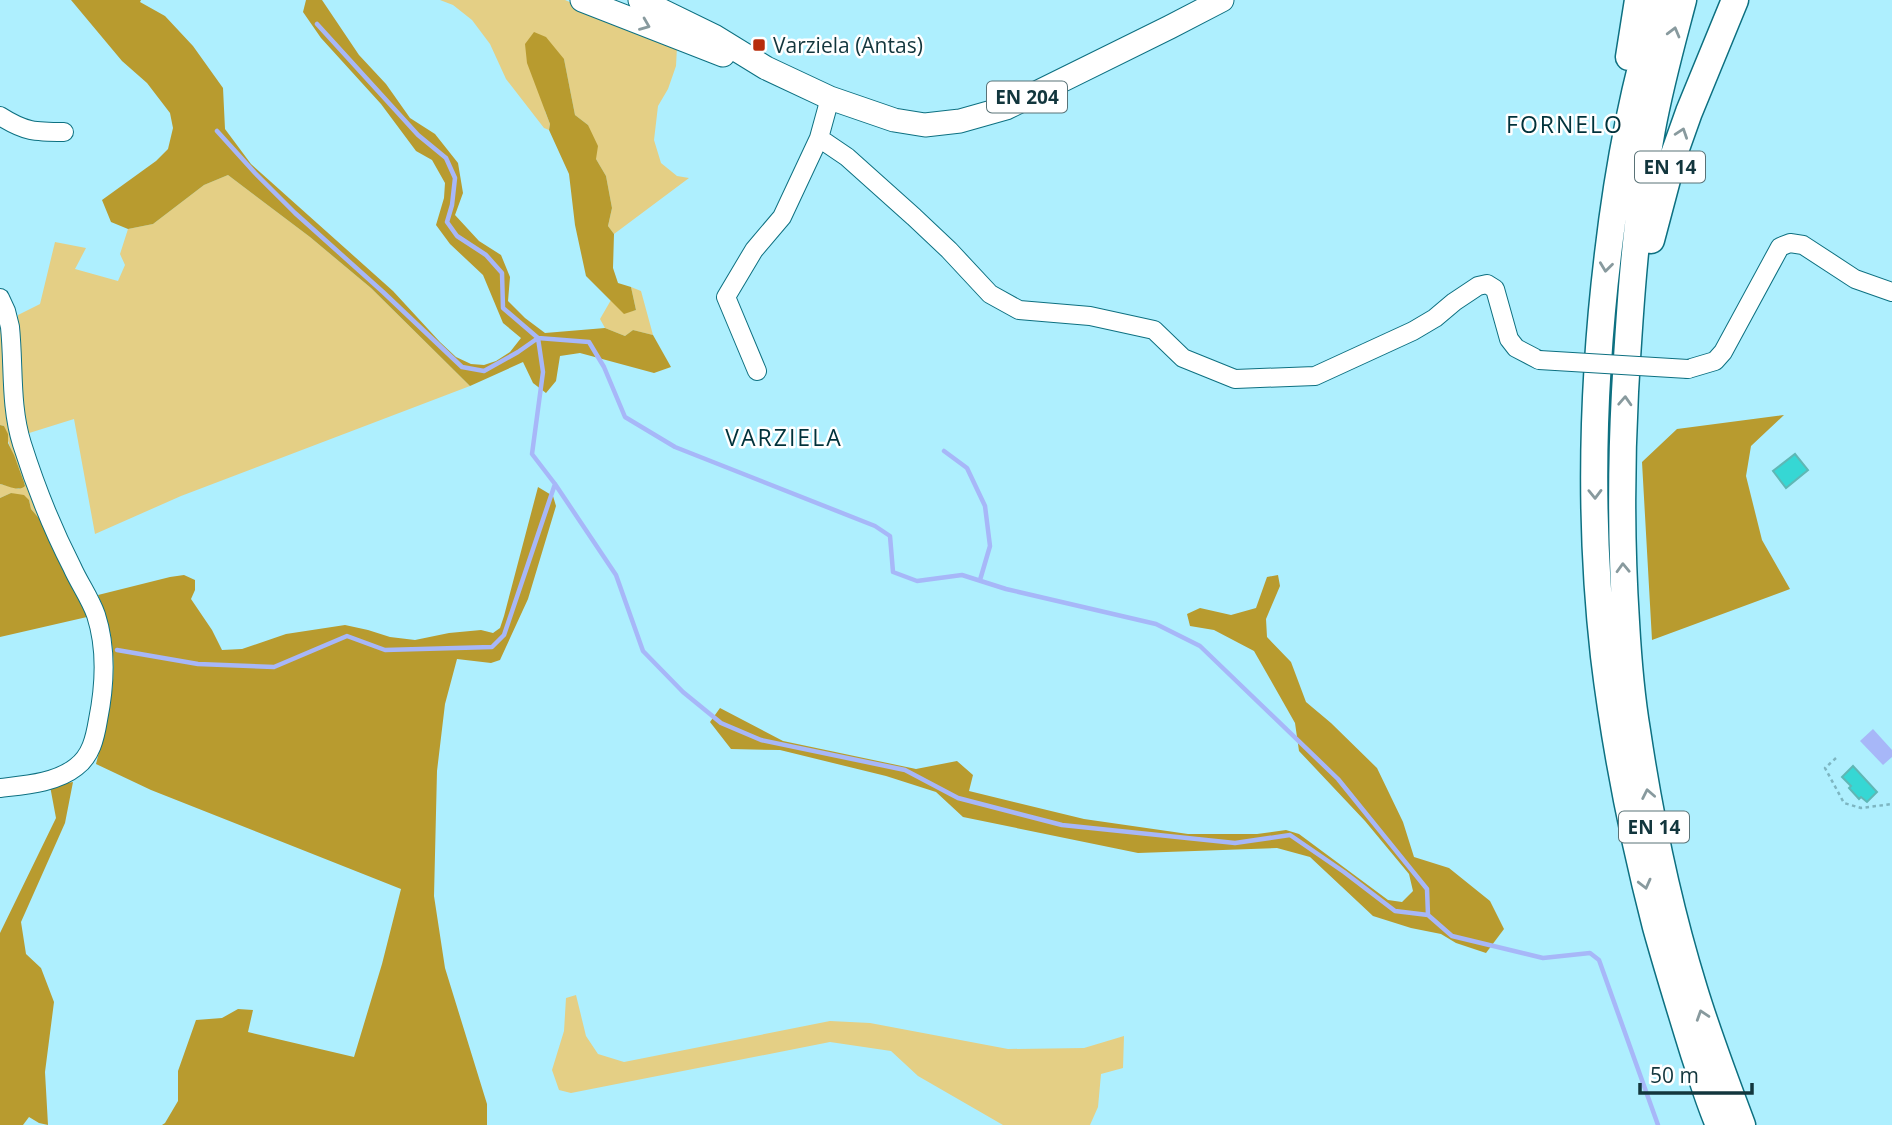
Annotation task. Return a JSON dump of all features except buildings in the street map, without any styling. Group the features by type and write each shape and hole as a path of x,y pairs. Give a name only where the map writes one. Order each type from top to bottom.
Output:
{"highway":[{"name":"EN 14","path":"1638,0 1620,112 1615,200 1599,339 1594,439 1595,528 1604,656 1622,774 1644,878 1670,979 1719,1125"},
{"name":"EN 14","path":"1615,200 1635,93 1660,0"},
{"name":"EN 14","path":"1683,0 1652,128 1641,203 1628,341 1621,519 1629,666 1636,728 1663,868 1693,988 1742,1125"},
{"name":"EN 14","path":"1628,341 1673,157 1735,0"}],"main road":[{"name":"EN 204","path":"582,0 712,51 766,68"},
{"name":"EN 204","path":"640,0 714,36 766,68 830,98 910,124 942,124 982,116 1018,102 1222,0"}],"street":[{"path":"757,371 726,297 754,250 782,217 819,138 830,98"},
{"path":"0,116 17,127 35,132 64,132"},
{"path":"819,138 847,157 914,217 990,294 1019,310 1090,316 1154,330 1183,358 1235,379 1315,376 1413,331 1478,286 1487,284 1496,289 1509,339 1516,348 1539,360 1688,369 1715,361 1723,352 1780,247 1790,243 1803,245 1854,279 1892,292"},
{"path":"0,298 10,327 17,427 35,482 95,613 101,635 104,686 95,738 89,752 78,766 46,781 1,789"}],"path":[{"path":"1836,758 1825,768 1844,803 1861,808 1892,804"}],"shaded area":[{"path":"71,0 141,0 140,2 165,16 193,46 223,88 225,129 251,164 393,291 456,357 471,364 484,365 496,361 510,352 521,338 503,323 483,275 450,244 436,225 444,198 445,183 432,160 416,151 381,104 321,38 303,12 306,0 322,0 359,55 386,84 410,118 435,134 458,163 463,193 455,215 479,241 501,255 510,277 508,301 545,333 605,328 625,336 633,330 653,335 671,367 654,373 580,353 560,356 556,381 546,393 533,383 523,362 470,386 371,288 310,237 228,175 204,185 153,224 128,229 111,222 102,200 156,161 168,149 173,128 170,113 147,83 122,61"},
{"path":"440,0 565,0 677,47 676,66 668,89 658,106 654,140 661,163 677,176 689,178 614,234 608,226 612,208 606,176 596,159 588,125 575,115 564,59 545,111 550,124 549,130 544,128 506,79 490,44 472,20 453,5"},
{"path":"534,32 546,37 564,59 575,115 588,125 598,146 596,159 606,176 612,208 608,226 614,234 613,268 618,283 631,287 636,310 624,314 586,276 575,225 569,174 549,130 550,124 527,63 525,44"},
{"path":"228,175 310,237 371,288 470,386 181,496 95,534 74,419 26,434 21,408 18,315 40,304 55,242 86,248 75,269 118,281 125,265 120,254 128,229 153,224 204,185"},
{"path":"631,287 641,291 653,335 633,330 625,336 605,328 600,319 611,300 624,313 636,310"},
{"path":"0,325 43,523 31,509 29,500 11,493 0,498 0,484 19,489 25,485 4,426 0,425"},
{"path":"1784,415 1751,446 1746,476 1762,540 1790,589 1652,640 1642,462 1677,429"},
{"path":"0,425 4,426 8,434 8,443 24,482 23,488 0,484"},
{"path":"538,487 553,496 556,506 528,599 500,660 491,663 457,659 445,704 437,771 434,896 445,968 487,1104 487,1125 162,1125 178,1101 178,1071 196,1020 222,1018 238,1009 253,1010 248,1032 354,1057 401,889 151,790 96,764 113,680 111,639 98,595 184,575 195,580 191,599 222,650 242,649 286,634 345,625 390,637 415,640 481,630 493,633 500,628 504,616"},
{"path":"11,493 24,495 29,500 31,509 43,523 80,597 87,617 0,637 0,498"},
{"path":"1278,575 1280,586 1266,619 1267,637 1291,662 1306,702 1377,768 1403,822 1414,857 1449,868 1490,901 1504,929 1486,953 1456,943 1441,934 1373,916 1310,857 1277,848 1138,853 963,817 936,792 886,776 780,750 731,749 710,722 720,708 783,741 916,769 957,761 973,775 969,791 1084,819 1188,834 1257,834 1286,830 1299,834 1388,900 1402,902 1413,891 1409,874 1365,821 1299,751 1295,723 1254,651 1214,630 1190,626 1187,614 1200,608 1231,615 1256,608 1267,577"},
{"path":"73,782 65,823 21,922 26,954 41,968 54,1002 45,1072 48,1125 29,1117 23,1125 0,1125 0,933 56,818 50,786"},
{"path":"576,995 586,1036 598,1054 624,1062 830,1021 870,1023 1008,1049 1084,1048 1124,1036 1123,1068 1101,1074 1098,1107 1090,1125 1003,1125 918,1076 891,1051 830,1042 571,1093 559,1090 552,1070 564,1031 566,998"}],"water":[{"path":"1873,729 1892,750 1892,757 1883,765 1860,741"}],"waterway":[{"path":"317,24 418,135 446,158 455,178 447,222 457,236 486,255 502,273 503,308 538,338 589,342 604,367 625,417 675,447 875,526 890,536 893,572 917,581 962,575 1006,589 1156,624 1200,646 1338,779 1427,889 1428,915 1452,936 1543,958 1590,953 1599,960 1658,1125"},
{"path":"217,131 295,213 462,367 484,371 538,338 543,372 532,454 616,575 643,651 683,692 721,723 761,740 905,770 958,798 1062,825 1235,843 1290,835 1395,911 1428,915"},
{"path":"944,451 967,468 985,506 990,546 980,580"},
{"path":"117,650 198,664 274,667 347,636 385,650 492,647 504,635 555,484"}],"place":[{"name":"Varziela (Antas)","path":"759,45"}],"district":[{"name":"FORNELO","path":"1565,124"},
{"name":"VARZIELA","path":"784,437"}]}
